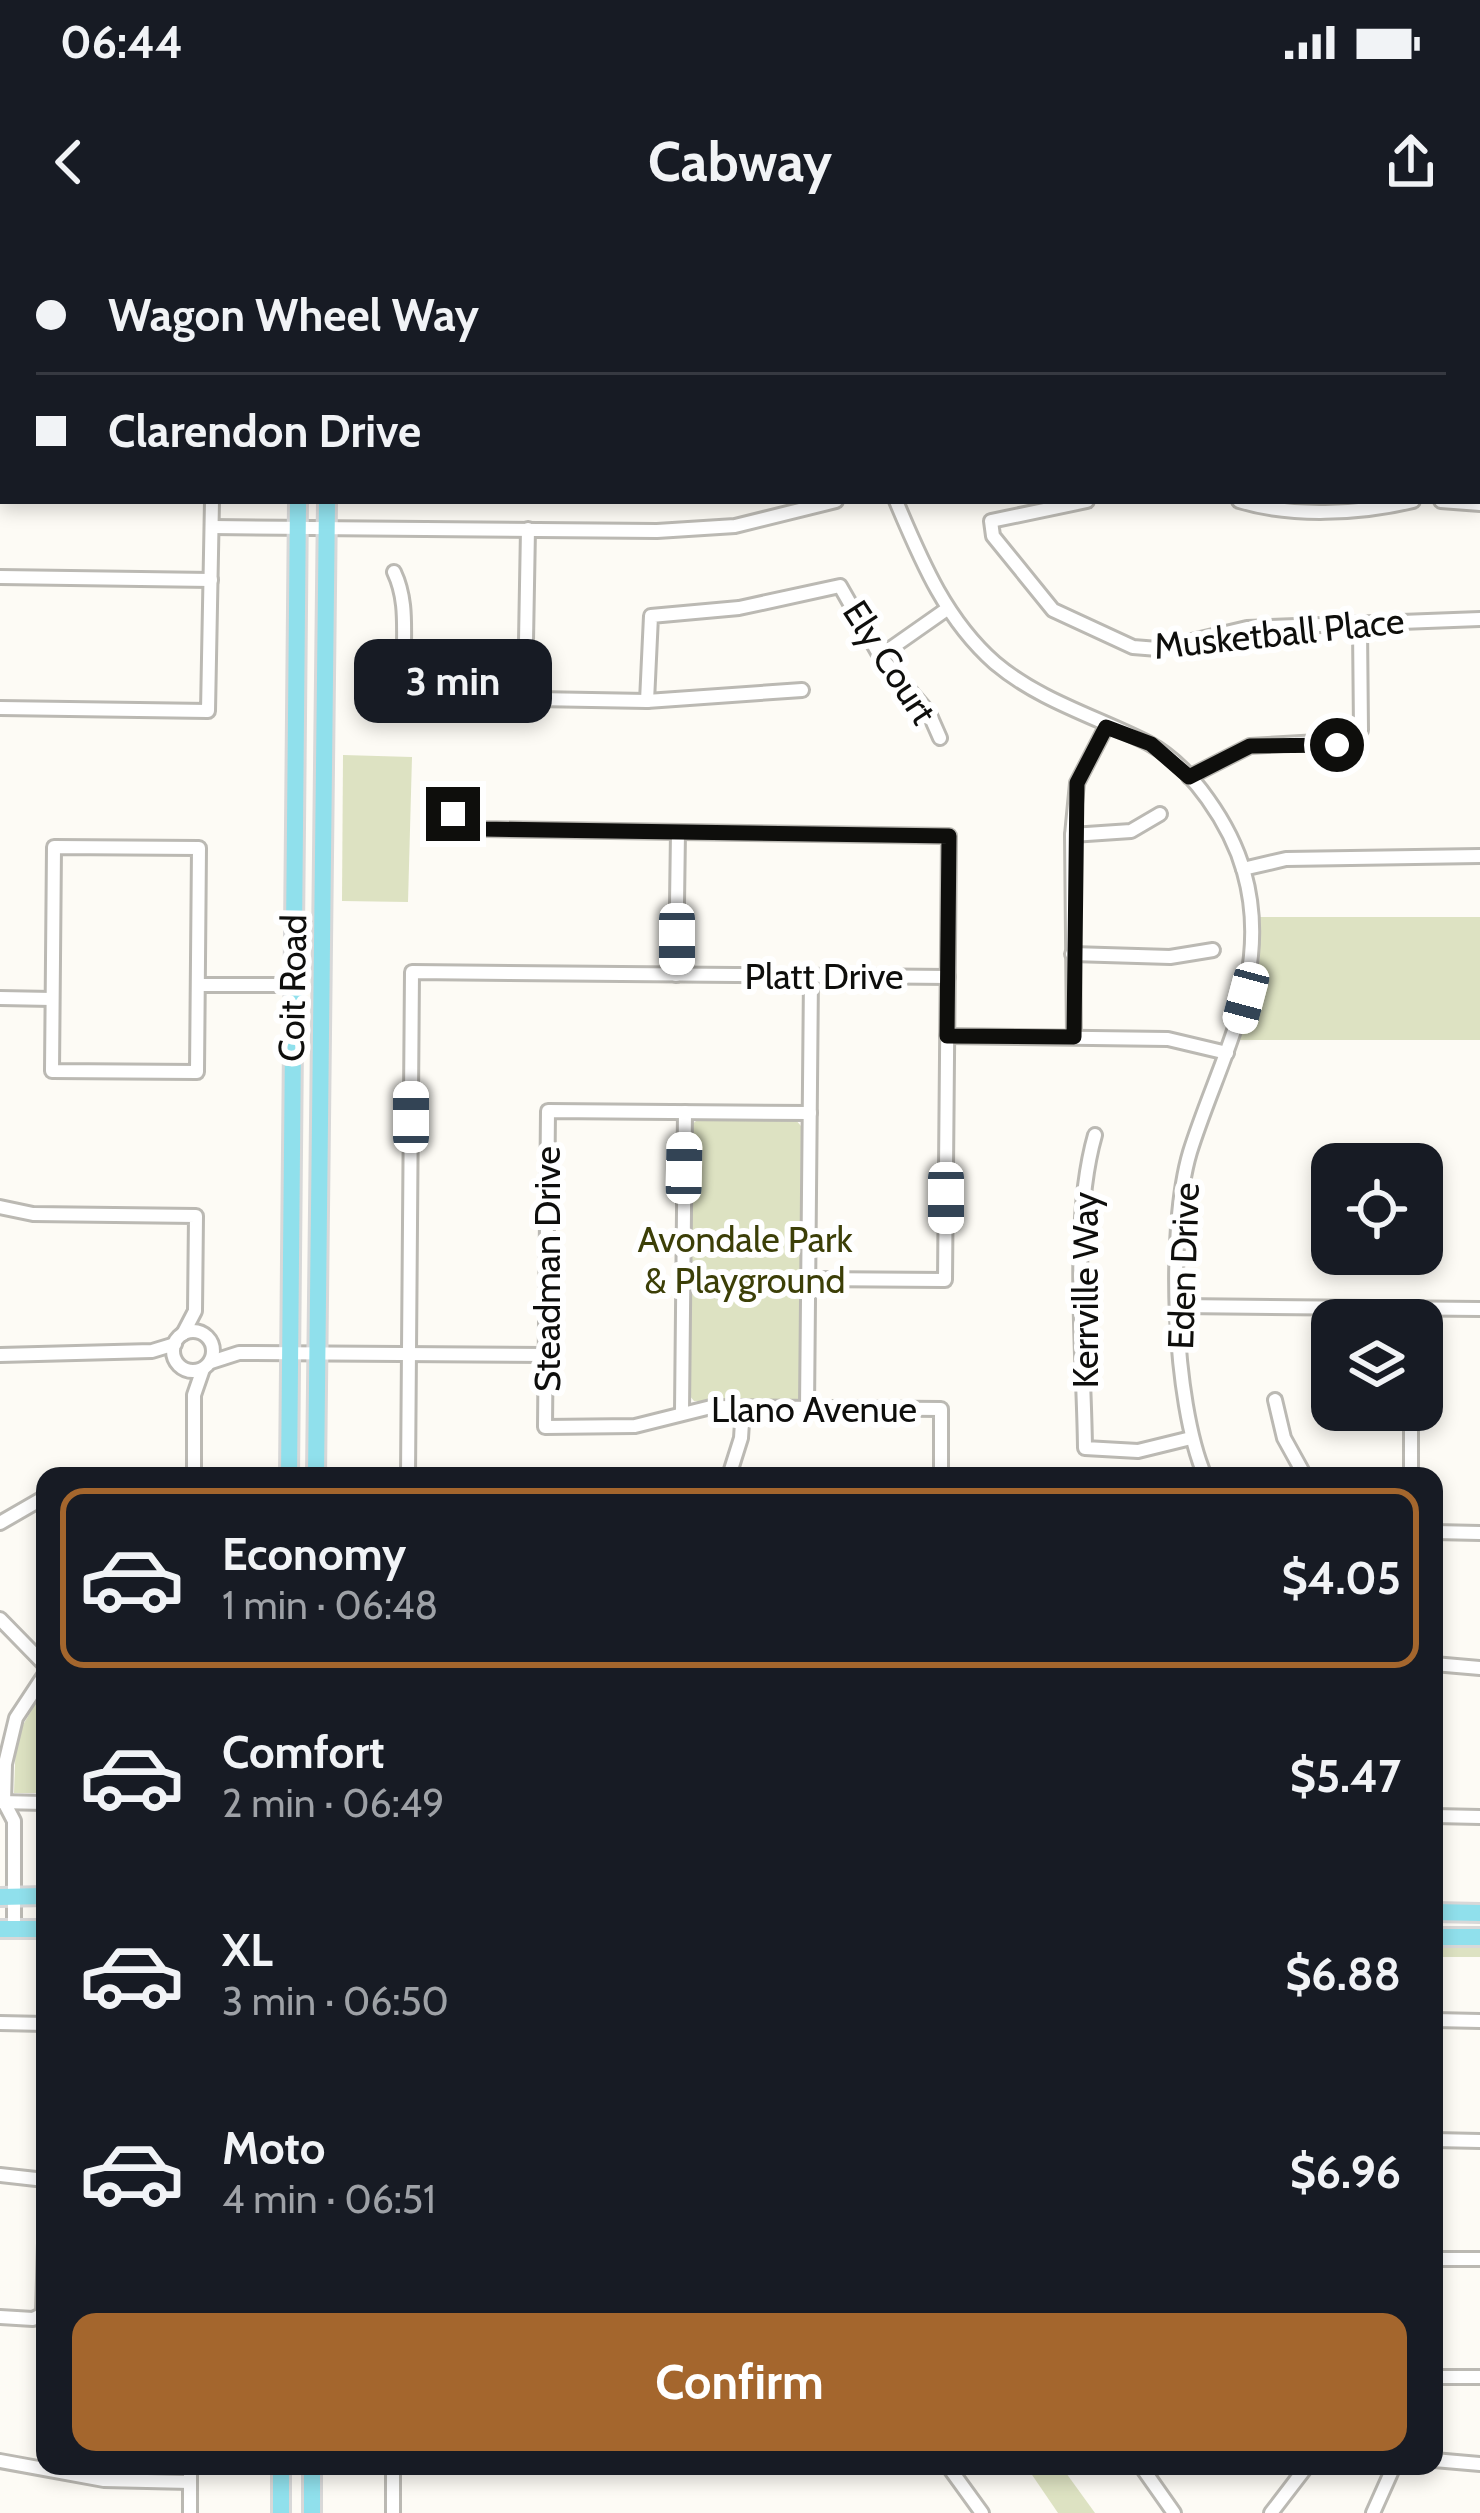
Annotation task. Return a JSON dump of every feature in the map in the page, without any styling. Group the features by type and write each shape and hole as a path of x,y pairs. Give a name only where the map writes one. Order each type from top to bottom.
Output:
{"main road":[{"name":"Coit Road","path":"289,1467 298,504"},
{"name":"Coit Road","path":"316,1467 327,504"},
{"path":"292,985 320,985"},
{"path":"1443,1912 1480,1913"},
{"path":"1443,1937 1480,1937"},
{"path":"281,2475 281,2513"},
{"path":"312,2475 312,2513"}],"street":[{"path":"0,708 208,711 212,504"},
{"path":"212,527 657,531 735,526 824,504"},
{"name":"Eden Drive","path":"897,504 947,609 996,663 1106,727 1151,744 1189,777 1232,841 1243,869 1251,901 1252,953 1246,998 1185,1174 1179,1380 1201,1467"},
{"name":"Musketball Place","path":"1074,504 992,521 1003,552 1053,610 1133,646 1159,649 1247,628 1360,628 1420,618 1480,619"},
{"path":"1252,504 1363,510 1396,504"},
{"path":"525,697 528,530"},
{"path":"394,572 406,598 409,694 646,700 802,690"},
{"path":"0,577 211,580"},
{"name":"Ely Court","path":"646,700 650,616 739,608 840,586 880,656 929,713 940,739"},
{"path":"880,656 947,609"},
{"path":"1189,777 1250,746 1354,740 1361,730 1360,628"},
{"path":"1074,1037 1072,836 1077,783 1106,727"},
{"path":"453,814 483,829 949,836 945,1280 808,1279"},
{"path":"1072,836 1131,831 1160,814"},
{"path":"676,975 678,832"},
{"path":"54,847 199,848 197,1072 52,1071 52,999 54,847"},
{"path":"1243,869 1286,859 1480,856"},
{"path":"1072,954 1169,957 1213,950"},
{"name":"Platt Drive","path":"409,1354 412,972 948,977"},
{"path":"807,1408 811,976"},
{"path":"198,985 292,985"},
{"path":"0,998 52,999"},
{"path":"947,1036 1168,1039 1227,1053"},
{"name":"Steadman Drive","path":"545,1426 548,1111 685,1112"},
{"path":"682,1412 685,1112 810,1113"},
{"name":"Kerrville Way","path":"1095,1135 1086,1165 1084,1213 1084,1448 1138,1450 1191,1438"},
{"path":"0,1207 33,1214 196,1216 194,1311 207,1338 207,1365 194,1395 194,1467"},
{"path":"1179,1306 1311,1311"},
{"path":"1443,1312 1480,1309"},
{"path":"194,1311 179,1339 181,1366 194,1395"},
{"path":"0,1355 152,1351 179,1339 207,1338 239,1353"},
{"path":"152,1351 181,1366 207,1365 239,1353 546,1355"},
{"path":"408,1467 409,1354"},
{"path":"1275,1400 1284,1438 1300,1467"},
{"path":"733,1467 742,1438 743,1407"},
{"name":"Llano Avenue","path":"545,1426 635,1426 682,1412 743,1407 941,1409 941,1467"},
{"path":"1411,1431 1411,1467"},
{"path":"0,1523 36,1503"},
{"path":"1443,1532 1480,1533"},
{"path":"0,1619 36,1659"},
{"path":"1443,1665 1480,1668"},
{"path":"7,1929 14,1821 1,1804 12,1729 36,1685"},
{"path":"1,1804 36,1803"},
{"path":"1443,1816 1480,1817"},
{"path":"1443,2020 1480,2021"},
{"path":"0,2023 36,2024"},
{"path":"1443,2140 1480,2140"},
{"path":"0,2175 36,2179"},
{"path":"1443,2259 1480,2259"},
{"path":"0,2317 36,2317"},
{"path":"1443,2377 1480,2377"},
{"path":"0,2461 36,2468"},
{"path":"1443,2461 1480,2464"},
{"path":"77,2475 190,2482"},
{"path":"190,2475 190,2513"},
{"path":"393,2475 393,2513"},
{"path":"955,2475 982,2513"},
{"path":"1147,2475 1174,2513"},
{"path":"1270,2513 1300,2475"},
{"path":"1372,2513 1390,2475"}],"green space":[{"path":"343,755 412,757 408,902 342,901"},
{"path":"1259,917 1480,917 1480,1040 1240,1040 1260,958"},
{"name":"Avondale Park & Playground","path":"699,1119 795,1119 801,1126 799,1399 793,1402 694,1401 689,1395 692,1124"},
{"path":"36,1703 36,1793 14,1793 16,1737"},
{"path":"1443,1943 1480,1944 1480,1957 1443,1957"},
{"path":"1032,2475 1068,2475 1095,2513 1058,2513"}],"route":[{"path":"453,814 483,829 949,836 947,1036 1074,1037 1072,836 1077,783 1106,727 1151,744 1189,777 1250,746 1337,745"}]}
